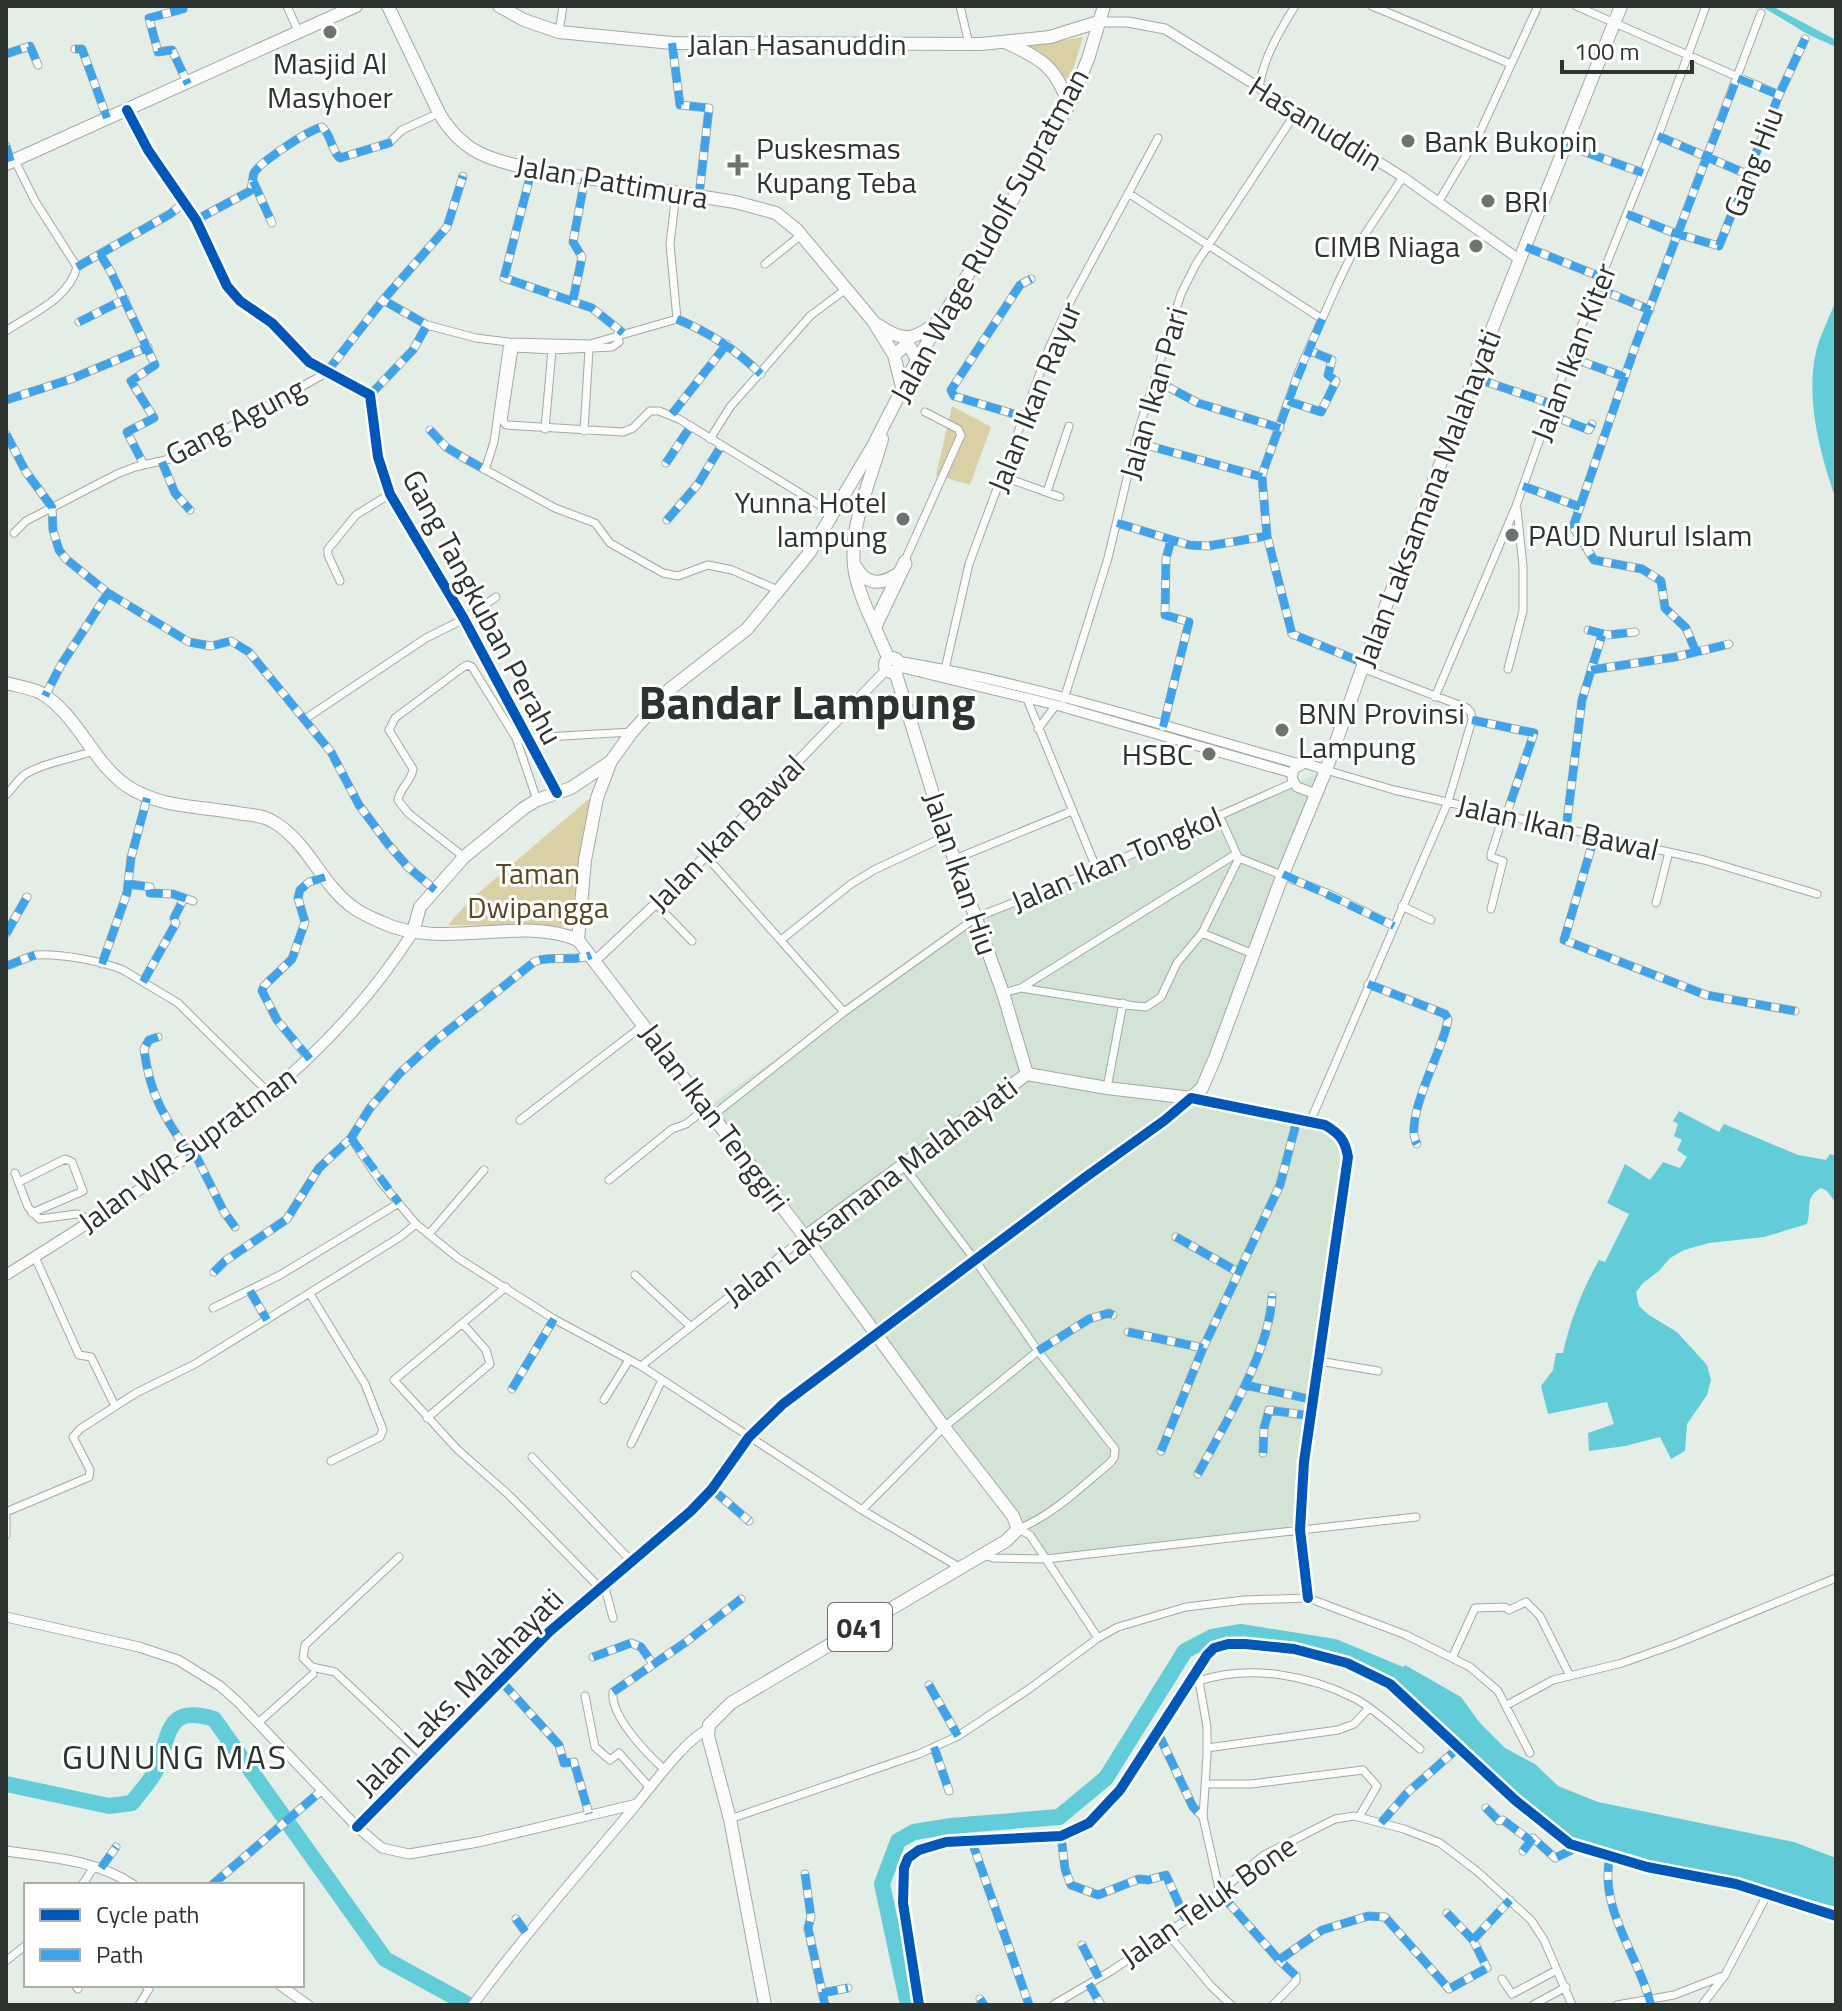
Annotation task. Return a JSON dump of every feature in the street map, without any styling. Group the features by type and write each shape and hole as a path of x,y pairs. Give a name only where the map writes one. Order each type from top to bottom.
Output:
{"main road":[{"path":"11,162 356,6"},
{"name":"Jalan Pattimura","path":"388,6 439,113 449,130 471,150 532,169 763,208 787,220 873,321 894,355 902,387"},
{"name":"Jalan Hasanuddin","path":"499,6 524,20 559,32 672,43 1007,43 1050,37 1098,22"},
{"name":"Jalan Wage Rudolf Supratman","path":"578,940 585,860 597,798 611,761 670,689 747,629 810,552 834,514 917,360 1069,105 1088,59 1104,6"},
{"name":"Jalan Laksamana Malahayati","path":"805,1237 1027,1074 1191,1098 1202,1088 1520,260 1621,6"},
{"path":"1007,43 1047,65 1056,75 1069,105"},
{"name":"Jalan Pattimura","path":"873,321 894,335 911,337 919,336 942,318"},
{"path":"894,355 905,346 910,347 917,360"},
{"name":"Jalan Wage Rudolf Supratman","path":"888,417 860,515 854,564 858,585 893,666"},
{"path":"854,564 864,578 873,583 882,583 896,575"},
{"name":"Jalan Ikan Hiu","path":"893,666 946,836 1003,993 1027,1074"},
{"path":"6,683 45,696 73,723 124,784 147,798 269,819 292,834 355,909 385,924 413,932 551,932 578,940"},
{"path":"413,932 416,914 464,857 537,800 571,788 611,761"},
{"name":"Jalan WR Supratman","path":"6,1275 192,1153 271,1095 310,1059 373,988 413,932"},
{"name":"Jalan Ikan Tenggiri","path":"578,940 805,1237 1013,1516 1018,1529"},
{"name":"041","path":"707,1730 716,1715 731,1703 982,1555 1013,1536 1018,1529"},
{"path":"707,1730 730,1819 765,2005"}],"street":[{"path":"183,6 183,9 149,18 158,52 172,50 188,84"},
{"path":"287,6 299,33"},
{"path":"559,32 563,6"},
{"path":"960,6 969,44"},
{"path":"1259,87 1269,51 1295,6"},
{"path":"1372,6 1511,64"},
{"path":"1576,6 1779,95"},
{"name":"Jalan Ikan Kiter","path":"1435,697 1516,506 1569,357 1658,136 1706,6"},
{"path":"1439,201 1480,132 1536,7"},
{"path":"1696,652 1686,628 1665,608 1661,581 1642,569 1594,560 1573,527 1625,377 1761,13"},
{"name":"Hasanuddin","path":"1098,22 1128,22 1165,29 1403,177 1520,260"},
{"name":"Gang Hiu","path":"1679,234 1719,246 1779,95 1805,39"},
{"path":"672,43 680,105 709,108 699,196"},
{"path":"6,54 30,46 38,65"},
{"path":"75,49 82,49 107,118"},
{"path":"127,110 148,150 196,220 227,286 240,301 272,323 309,362 370,395 419,342 427,325"},
{"name":"Jalan Ikan Pari","path":"1060,702 1117,523 1135,442 1181,294 1208,246 1297,111"},
{"path":"196,220 250,191 253,176 259,167 317,127 322,127 329,134 340,158 389,143 402,130 439,113"},
{"path":"1658,136 1749,175"},
{"name":"Jalan Ikan Rayur","path":"945,669 969,564 1050,346 1158,138"},
{"path":"1566,145 1643,173"},
{"path":"6,146 11,162 77,267"},
{"path":"532,169 503,276 592,308 620,333"},
{"name":"Gang Agung","path":"14,533 26,521 117,474 174,458 326,373 383,300 447,227 463,176"},
{"path":"1310,1122 1448,802 1472,720 1467,708 1292,634 1267,536 1262,477 1288,401 1352,254 1403,177"},
{"path":"573,300 582,257 573,242 585,178"},
{"path":"253,181 272,223"},
{"path":"676,193 670,244 677,319"},
{"path":"1128,193 1322,319"},
{"path":"6,331 58,298 77,267 184,203"},
{"path":"1627,214 1679,234"},
{"path":"765,264 801,235"},
{"path":"1526,247 1601,277"},
{"path":"100,254 125,299 155,365 131,381 154,418 127,432 144,465"},
{"path":"1024,417 954,396 951,390 1020,285 1031,279"},
{"path":"1597,288 1650,310"},
{"path":"710,439 730,407 810,316 846,289"},
{"path":"79,322 125,299"},
{"path":"383,300 427,325 476,338 508,342 590,344 677,319 727,344 761,374"},
{"path":"620,333 616,345 589,350 514,348 503,421 506,425 623,432 633,428 650,411 672,414 834,514"},
{"path":"485,470 494,442 508,342"},
{"path":"672,414 727,344"},
{"path":"6,400 71,379 148,347"},
{"path":"545,429 552,350"},
{"path":"584,431 589,350"},
{"path":"1288,401 1321,412 1336,381 1328,375 1332,360 1308,350"},
{"path":"1569,357 1625,377"},
{"path":"1475,378 1552,404"},
{"path":"1155,380 1198,403 1280,428"},
{"name":"Gang Tangkuban Perahu","path":"370,395 378,457 390,494 464,619 557,793"},
{"path":"875,625 961,435 958,429 925,412"},
{"path":"1548,414 1589,430 1592,424"},
{"path":"666,463 691,426"},
{"path":"1047,492 1069,426"},
{"path":"430,430 446,447 485,470 555,508 595,523 610,543 663,573 678,576 708,565 732,570 780,591"},
{"path":"6,434 26,472 52,507 53,530 59,550 66,559 108,593 189,642 211,646 231,641 242,646 331,752 359,805 374,826 408,867 435,890"},
{"path":"1135,442 1262,477"},
{"path":"667,520 698,484 721,446"},
{"path":"162,462 175,493 190,510"},
{"path":"1001,476 1060,497"},
{"path":"1523,486 1580,507"},
{"path":"340,581 328,549 356,515 390,494"},
{"path":"1508,669 1523,611 1523,566 1516,506"},
{"path":"1117,523 1189,545 1208,546 1267,536"},
{"path":"1163,727 1189,622 1165,615 1166,559 1171,540"},
{"path":"875,625 908,564 906,558"},
{"path":"45,696 61,665 108,593"},
{"path":"305,719 426,638 464,619 496,597"},
{"path":"1588,630 1602,635 1635,632"},
{"path":"1566,829 1578,727 1602,635"},
{"path":"1591,670 1729,644"},
{"path":"464,857 408,813 398,800 413,769 389,730 395,718 467,665 472,667 516,738 537,800"},
{"name":"Jalan Ikan Bawal","path":"893,666 1027,699 1060,702 1163,727 1295,773"},
{"name":"Jalan Ikan Bawal","path":"593,958 706,856 893,666 945,669 1295,773 1310,764 1394,790 1669,852 1817,894"},
{"path":"1027,699 1097,870"},
{"path":"1038,729 1060,702"},
{"path":"1472,720 1534,733 1491,854 1491,857 1503,861 1491,909"},
{"path":"528,738 632,732"},
{"path":"6,795 23,776 45,765 94,751"},
{"name":"Jalan Ikan Bawal","path":"1295,773 1297,787 1316,794"},
{"name":"Jalan Ikan Tongkol","path":"609,1180 672,1129 709,1112 977,917 1097,870 1219,815 1295,773"},
{"path":"102,964 129,884 131,858 147,798"},
{"path":"955,859 1072,811"},
{"path":"1219,815 1237,856 1394,926"},
{"path":"1595,835 1564,940 1706,995 1795,1011"},
{"path":"781,940 851,884 946,836"},
{"path":"1656,903 1669,852"},
{"path":"706,856 844,1012"},
{"path":"1021,988 1146,1007 1158,1001 1177,963 1202,933 1237,856"},
{"path":"1003,993 1021,988 1237,856"},
{"path":"310,1059 277,1020 262,991 292,959 305,922 298,898 300,890 309,882 325,877"},
{"path":"129,884 150,887 150,893 173,894 189,899 174,918 176,923 143,982"},
{"path":"6,934 27,897"},
{"path":"656,904 692,941"},
{"path":"1402,906 1431,920"},
{"path":"1202,933 1253,954"},
{"path":"6,966 35,955 123,970 178,1003 271,1095"},
{"path":"214,1272 225,1261 287,1219 319,1168 351,1138 370,1108 400,1073 435,1041 528,967 546,958 593,958"},
{"path":"1368,984 1445,1014 1448,1019 1417,1113 1413,1133 1417,1144"},
{"path":"1107,1088 1123,1003"},
{"path":"520,1120 645,1024"},
{"path":"158,1037 149,1040 144,1049 153,1092 165,1119 192,1153 235,1227"},
{"path":"1191,1098 1325,1125 1343,1138 1348,1157 1304,1462 1300,1530 1308,1598"},
{"name":"Jalan Laks. Malahayati","path":"357,1827 549,1632 691,1511 712,1489 749,1437 783,1404 1191,1098"},
{"path":"1161,1451 1203,1348 1280,1185 1297,1120"},
{"path":"351,1138 416,1224 458,1258 554,1319 641,1366 862,1510 959,1567"},
{"path":"19,1182 65,1159 72,1162 83,1191 32,1213"},
{"path":"903,1165 975,1260 1038,1351 1111,1443 1115,1453 1110,1463 1069,1497 1018,1529"},
{"path":"429,1234 484,1170"},
{"path":"15,1173 32,1213 39,1219 77,1214 92,1220"},
{"path":"213,1308 328,1248 399,1203"},
{"path":"6,1535 6,1511 89,1477 90,1470 73,1437 80,1429 310,1294 416,1224"},
{"name":"Jalan Laksamana Malahayati","path":"641,1366 805,1237"},
{"path":"1176,1237 1238,1272"},
{"path":"35,1257 79,1355 91,1357 115,1406"},
{"path":"635,1275 691,1327"},
{"path":"506,1287 394,1379 427,1418 602,1586 613,1618"},
{"path":"250,1291 267,1320"},
{"path":"310,1294 347,1351 372,1398 383,1430 380,1437 331,1461"},
{"path":"1198,1474 1245,1385 1265,1332 1272,1296"},
{"path":"862,1510 944,1427 1038,1351 1089,1319 1109,1313 1113,1315"},
{"path":"512,1389 554,1319"},
{"path":"427,1418 490,1364 486,1350 463,1324"},
{"path":"1128,1332 1203,1348"},
{"path":"604,1400 629,1360"},
{"path":"1319,1361 1378,1371"},
{"path":"631,1444 662,1380"},
{"path":"1245,1385 1314,1400"},
{"path":"1263,1453 1264,1428 1269,1410 1311,1416"},
{"path":"532,1457 632,1562"},
{"path":"712,1489 749,1521"},
{"path":"982,1555 1046,1559 1416,1517"},
{"path":"1018,1529 1030,1535 1098,1638"},
{"path":"399,1557 305,1645 303,1658 312,1667 335,1672 426,1758"},
{"path":"1507,1705 1553,1680 1622,1663 1678,1643 1836,1578"},
{"path":"730,1819 958,1736 1098,1638 1136,1620 1186,1607 1244,1600 1308,1598 1406,1635 1470,1667 1486,1679 1507,1705 1530,1753"},
{"path":"665,1770 634,1738 612,1700 613,1692 741,1599"},
{"path":"1452,1658 1475,1608 1509,1610 1526,1602 1540,1616 1570,1676"},
{"path":"6,1617 139,1647 178,1660 220,1686 321,1791 382,1848 409,1854 478,1842 637,1804"},
{"path":"593,1657 631,1643 641,1647 653,1664"},
{"path":"919,2005 903,1903 904,1868 908,1858 919,1850 946,1842 1061,1836 1089,1823 1115,1797 1196,1680 1207,1655 1214,1648 1228,1644 1307,1653 1347,1663 1390,1684 1563,1840 1578,1847 1647,1867 1736,1884 1836,1916"},
{"path":"1196,1680 1262,1672 1284,1675 1333,1690 1369,1708 1420,1749"},
{"path":"258,1723 313,1674"},
{"path":"1196,1680 1207,1748 1203,1817 1220,1893 1296,1978 1273,2005"},
{"path":"501,1681 559,1745 564,1763 574,1762 589,1814"},
{"path":"929,1685 958,1736"},
{"path":"585,1696 595,1747 610,1760 619,1753 650,1788"},
{"path":"1207,1748 1338,1730 1354,1724 1369,1708"},
{"path":"473,2005 527,1934 665,1770 698,1734 707,1730"},
{"path":"1158,1733 1193,1807 1203,1817"},
{"path":"934,1747 949,1791"},
{"path":"1381,1823 1407,1793 1458,1748"},
{"path":"1206,1784 1251,1784 1363,1770 1377,1786 1359,1817"},
{"path":"214,1883 321,1791"},
{"path":"1486,1808 1499,1821 1503,1820 1553,1858 1578,1847"},
{"name":"Jalan Teluk Bone","path":"1053,2005 1186,1920 1264,1855 1285,1842 1335,1819 1359,1817 1440,1843 1510,1900 1531,1920 1566,1987 1572,2005"},
{"path":"1523,1851 1544,1823"},
{"path":"1061,1836 1065,1869 1071,1885 1098,1895 1139,1879 1166,1875 1186,1920"},
{"path":"971,1839 1029,2005"},
{"path":"84,1883 116,1847"},
{"path":"6,1851 97,1868 130,1883"},
{"path":"1610,1856 1608,1886 1620,1926 1645,1980 1650,2002"},
{"path":"805,1874 811,1917 808,1928 825,2005"},
{"path":"1702,2005 1725,1975 1767,1895"},
{"path":"1473,1940 1510,1900"},
{"path":"1279,1960 1322,1930 1368,1916 1385,1917 1449,1989 1487,1968 1473,1940 1447,1913"},
{"path":"516,1919 527,1934"},
{"path":"1167,1933 1231,2005"},
{"path":"1082,1945 1099,1978"},
{"path":"6,1961 24,1947"},
{"path":"1502,1979 1512,1994 1557,1970"},
{"path":"1617,2005 1650,2002 1725,1975"},
{"path":"1089,1984 1101,2005"},
{"path":"139,2005 149,1989 147,1987"},
{"path":"283,1987 308,2005"},
{"path":"1533,2005 1566,1987"},
{"path":"822,1993 848,1988"}],"shaded area":[{"path":"1326,770 1197,1099 1322,1124 1346,1145 1300,1530 1046,1559 1018,1529 706,1108 974,920"}],"green space":[{"path":"1083,37 1069,83 1050,60 1025,47"},
{"path":"952,406 991,427 970,485 936,475"},
{"name":"Taman Dwipangga","path":"596,793 579,857 571,927 448,925 470,900"}],"water":[{"path":"1761,6 1772,6 1836,40 1836,47 1809,35"},
{"path":"1836,300 1836,499 1815,421 1813,380 1819,341"},
{"path":"1679,1111 1719,1132 1724,1124 1798,1155 1826,1160 1830,1154 1836,1156 1836,1203 1821,1188 1810,1199 1807,1224 1764,1237 1709,1243 1684,1250 1670,1258 1643,1283 1636,1292 1639,1306 1677,1332 1707,1365 1711,1380 1707,1395 1687,1424 1685,1451 1671,1459 1660,1437 1589,1451 1588,1433 1614,1424 1607,1402 1548,1414 1541,1386 1553,1370 1556,1353 1563,1353 1573,1317 1593,1271 1599,1260 1605,1262 1629,1214 1607,1203 1625,1164 1650,1180 1663,1162 1680,1168 1687,1157 1677,1150 1682,1140 1674,1136 1678,1124 1673,1121"},
{"path":"1405,1665 1461,1697 1480,1723 1505,1748 1535,1764 1558,1786 1598,1802 1794,1842 1836,1858 1836,1907 1746,1883 1629,1862 1569,1843 1392,1683"}],"waterway":[{"path":"908,2005 882,1884 898,1841 914,1832 951,1826 1059,1817 1106,1778 1185,1651 1212,1637 1241,1632 1334,1647 1399,1674"},
{"path":"6,1784 109,1806 132,1803 155,1772 167,1736 177,1720 197,1715 214,1719 385,1959 469,2005"}],"marked path":[{"path":"183,6 183,9 149,18 158,52 172,50 188,84"},
{"path":"1627,214 1674,233 1719,246 1779,95 1805,39"},
{"path":"672,43 680,105 709,108 699,196"},
{"path":"6,54 30,46 38,65"},
{"path":"75,49 82,49 107,118"},
{"path":"1696,652 1686,628 1665,608 1661,581 1642,569 1594,560 1573,527 1636,344 1737,78 1779,95"},
{"path":"196,220 250,191 254,173 265,161 316,129 322,127 340,158 392,142"},
{"path":"1658,136 1749,175"},
{"path":"1566,145 1643,173"},
{"path":"6,146 11,162"},
{"path":"532,169 504,278 592,308 623,333"},
{"path":"326,373 383,300 447,227 463,176"},
{"path":"573,300 582,257 573,242 585,178"},
{"path":"253,181 272,223"},
{"path":"77,267 184,203"},
{"path":"1526,247 1601,277"},
{"path":"100,254 155,365 131,381 154,418 127,432 144,465"},
{"path":"1024,417 954,396 951,390 1020,285 1031,279"},
{"path":"1597,288 1650,310"},
{"path":"79,322 125,299"},
{"path":"370,395 413,350 427,325 383,300"},
{"path":"677,319 722,342 761,374"},
{"path":"1322,319 1264,469 1267,536 1292,634 1364,663"},
{"path":"672,414 727,344"},
{"path":"6,400 71,379 148,347"},
{"path":"1288,401 1321,412 1336,381 1328,375 1332,360 1308,350"},
{"path":"1569,357 1625,377"},
{"path":"1475,378 1552,404"},
{"path":"1155,380 1198,403 1280,428"},
{"path":"1548,414 1589,430 1592,424"},
{"path":"666,463 691,426"},
{"path":"430,430 446,447 485,470"},
{"path":"6,434 26,472 52,507 53,530 59,550 108,593 61,665 45,696"},
{"path":"1135,442 1262,477"},
{"path":"667,520 698,484 721,446"},
{"path":"162,462 175,493 190,510"},
{"path":"1523,486 1580,507"},
{"path":"1117,523 1189,545 1208,546 1267,536"},
{"path":"1163,727 1189,622 1165,615 1166,559 1171,540"},
{"path":"108,593 189,642 211,646 231,641 249,652 331,752 359,805 388,844 408,867 435,890"},
{"path":"1588,630 1608,635 1635,632"},
{"path":"1566,829 1582,700 1602,635"},
{"path":"1591,670 1675,657 1729,644"},
{"path":"1472,720 1534,733 1506,816"},
{"path":"102,964 127,893 131,858 147,798"},
{"path":"1595,835 1564,940 1706,995 1795,1011"},
{"path":"1283,874 1394,926"},
{"path":"310,1059 277,1020 262,991 292,959 305,922 298,898 300,890 309,882 325,877"},
{"path":"129,884 150,887 150,893 173,894 192,901"},
{"path":"6,934 27,897"},
{"path":"143,982 176,923 174,918 184,898"},
{"path":"6,966 35,955"},
{"path":"214,1272 225,1261 287,1219 319,1168 351,1138 370,1108 400,1073 435,1041 534,962 591,955"},
{"path":"1368,984 1445,1014 1448,1019 1419,1101 1414,1133 1417,1144"},
{"path":"158,1037 149,1040 144,1049 150,1080 166,1117 190,1155"},
{"path":"1161,1451 1203,1348 1280,1185 1297,1120"},
{"path":"351,1138 399,1203"},
{"path":"194,1152 224,1212 235,1227"},
{"path":"1176,1237 1238,1272"},
{"path":"250,1291 267,1320"},
{"path":"1198,1474 1255,1364 1269,1318 1272,1296"},
{"path":"1038,1351 1089,1319 1109,1313 1113,1315"},
{"path":"512,1389 554,1319"},
{"path":"1128,1332 1203,1348"},
{"path":"1245,1385 1314,1400"},
{"path":"1263,1453 1264,1428 1269,1410 1311,1416"},
{"path":"712,1489 749,1521"},
{"path":"613,1692 686,1642 741,1599"},
{"path":"593,1657 631,1643 641,1647 653,1664"},
{"path":"501,1681 559,1745 564,1763 574,1762 589,1814"},
{"path":"929,1685 958,1736"},
{"path":"1158,1733 1193,1807 1203,1817"},
{"path":"934,1747 949,1791"},
{"path":"1381,1823 1407,1793 1458,1748"},
{"path":"214,1883 321,1791"},
{"path":"1486,1808 1499,1821 1503,1820 1531,1841"},
{"path":"1061,1836 1065,1869 1071,1885 1098,1895 1139,1879 1166,1875 1186,1920"},
{"path":"1523,1851 1533,1838 1555,1858 1578,1847"},
{"path":"971,1839 1029,2005"},
{"path":"101,1868 116,1847"},
{"path":"1610,1856 1608,1875 1615,1913 1651,2005"},
{"path":"805,1874 811,1917 808,1928 825,2005"},
{"path":"1220,1893 1296,1976"},
{"path":"1279,1960 1322,1930 1368,1916 1385,1917 1449,1989 1487,1968 1473,1940 1510,1900"},
{"path":"1447,1913 1473,1940"},
{"path":"516,1919 527,1934"},
{"path":"1082,1945 1099,1978"},
{"path":"1089,1984 1101,2005"},
{"path":"822,1993 848,1988"},
{"path":"980,1999 984,2005"}],"cycle path":[{"path":"127,110 148,150 196,220 227,286 240,301 272,323 309,362 370,395 378,457 390,494 464,619 557,793"},
{"path":"357,1827 549,1632 691,1511 712,1489 749,1437 783,1404 1191,1098 1325,1125 1341,1138 1347,1151 1304,1462 1300,1530 1308,1598"},
{"path":"919,2005 903,1903 904,1868 908,1858 919,1850 946,1842 1061,1836 1089,1823 1120,1790 1207,1655 1214,1648 1228,1644 1294,1649 1347,1663 1390,1684 1515,1800 1570,1844 1647,1867 1736,1884 1836,1916"}],"place":[{"name":"Masjid Al Masyhoer","path":"330,32"},
{"name":"Bank Bukopin","path":"1408,141"},
{"name":"Puskesmas Kupang Teba","path":"738,165"},
{"name":"BRI","path":"1488,201"},
{"name":"CIMB Niaga","path":"1476,246"},
{"name":"Yunna Hotel lampung","path":"903,519"},
{"name":"PAUD Nurul Islam","path":"1512,535"},
{"name":"BNN Provinsi Lampung","path":"1282,730"},
{"name":"HSBC","path":"1209,754"}],"district":[{"name":"Bandar Lampung","path":"807,702"},
{"name":"GUNUNG MAS","path":"175,1756"}]}
